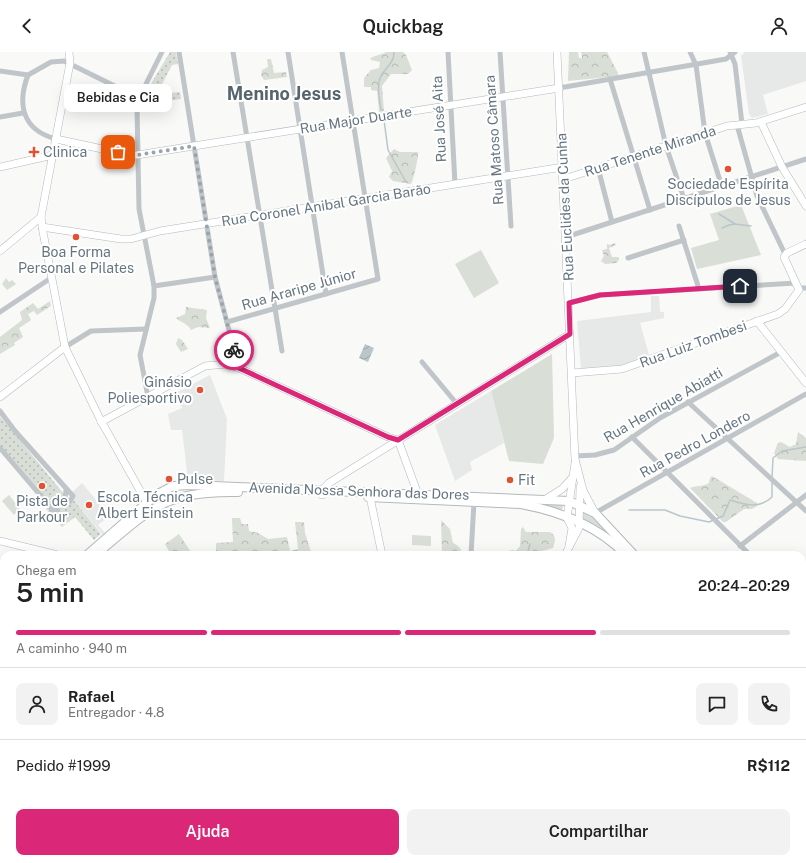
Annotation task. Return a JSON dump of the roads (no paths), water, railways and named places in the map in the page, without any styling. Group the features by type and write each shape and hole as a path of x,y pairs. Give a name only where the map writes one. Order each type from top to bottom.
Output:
{"main road":[{"path":"92,551 165,489 173,486 175,498"},
{"name":"Avenida Nossa Senhora das Dores","path":"173,486 217,486 370,497 546,499 569,501 595,513 630,551"},
{"name":"Avenida Nossa Senhora das Dores","path":"100,551 150,509 175,498 194,493 213,491 322,493 521,504 539,508 579,523 603,535 622,551"}],"street":[{"path":"70,52 70,63 41,217 42,227 65,347 101,422 147,503"},
{"path":"148,397 140,355 154,298 154,286 139,209 137,106 139,98 162,52"},
{"path":"179,52 215,277 239,368"},
{"path":"233,52 282,351"},
{"path":"288,52 326,294"},
{"path":"342,52 365,198"},
{"name":"Rua José Aita","path":"448,52 455,184"},
{"name":"Rua Matoso Câmara","path":"500,52 511,226"},
{"name":"Rua Euclides da Cunha","path":"557,52 564,179 575,457 580,483 579,528 569,546"},
{"path":"644,52 666,146 684,199"},
{"path":"690,52 696,65 705,133 722,186"},
{"path":"569,303 600,295 699,289 800,286 784,259 785,254 762,210 752,177 739,124 733,53"},
{"name":"Rua Major Duarte","path":"23,113 36,130 56,139 130,155 137,155 696,65 726,59 733,53"},
{"path":"0,71 28,75 51,62 64,61 139,98"},
{"path":"0,117 23,113 22,90 28,75"},
{"path":"610,79 650,210"},
{"name":"Rua Tenente Miranda","path":"564,179 727,126 761,122 806,106"},
{"path":"761,122 782,167 806,206"},
{"path":"0,167 53,155"},
{"path":"566,236 806,159"},
{"name":"Rua Coronel Anibal Garcia Barão","path":"42,227 121,239 260,215 563,167"},
{"path":"598,168 612,222"},
{"name":"Rua Araripe Júnior","path":"227,322 378,279 365,198"},
{"path":"0,251 41,217"},
{"path":"679,226 699,289"},
{"path":"628,258 684,240"},
{"path":"785,254 806,244"},
{"path":"154,286 215,277"},
{"path":"0,312 51,278"},
{"name":"Rua Luiz Tombesi","path":"572,373 622,369 781,312 794,297 800,286"},
{"path":"757,321 806,383"},
{"path":"0,398 65,347 90,331 146,329"},
{"path":"322,493 329,483 570,334"},
{"name":"Rua Henrique Abiatti","path":"575,457 607,453 620,447 660,418 782,352"},
{"path":"422,362 457,404"},
{"path":"101,422 205,366 226,364 239,368 388,437 398,440"},
{"name":"Rua Pedro Londero","path":"595,513 806,394"},
{"path":"688,402 806,511"},
{"path":"0,411 66,490"},
{"path":"632,437 746,551"},
{"path":"398,440 416,497"},
{"path":"0,448 51,508"},
{"name":"Rua Euclides da Cunha","path":"569,546 572,528 567,518 575,457"},
{"path":"546,499 562,489 572,478"},
{"name":"Rua Euclides da Cunha","path":"580,483 595,513"},
{"path":"740,546 806,495"},
{"path":"370,497 381,551"},
{"path":"472,551 474,502"},
{"path":"0,541 41,551"},
{"path":"567,551 569,546"}],"water":[{"path":"365,344 374,348 368,362 359,358"}],"waterway":[{"path":"381,110 379,84 381,76 393,59 394,52"},
{"path":"384,120 388,150 406,182"},
{"path":"719,214 735,224 751,226"},
{"path":"722,228 735,224"},
{"path":"772,478 773,458 782,451 806,447"},
{"path":"629,510 665,510 680,516 709,522 723,516 730,500 752,505 757,505 767,501 772,497 772,482"},
{"path":"528,551 530,544"}],"place":[{"name":"Clinica","path":"34,152"},
{"name":"Bebidas e Cia","path":"118,152"},
{"name":"Sociedade Espírita Discípulos de Jesus","path":"728,169"},
{"name":"Boa Forma Personal e Pilates","path":"76,237"},
{"name":"Ginásio Poliesportivo","path":"200,390"},
{"name":"Pulse","path":"169,479"},
{"name":"Fit","path":"510,480"},
{"name":"Pista de Parkour","path":"42,486"},
{"name":"Escola Técnica Albert Einstein","path":"89,505"}],"district":[{"name":"Menino Jesus","path":"284,94"}]}
